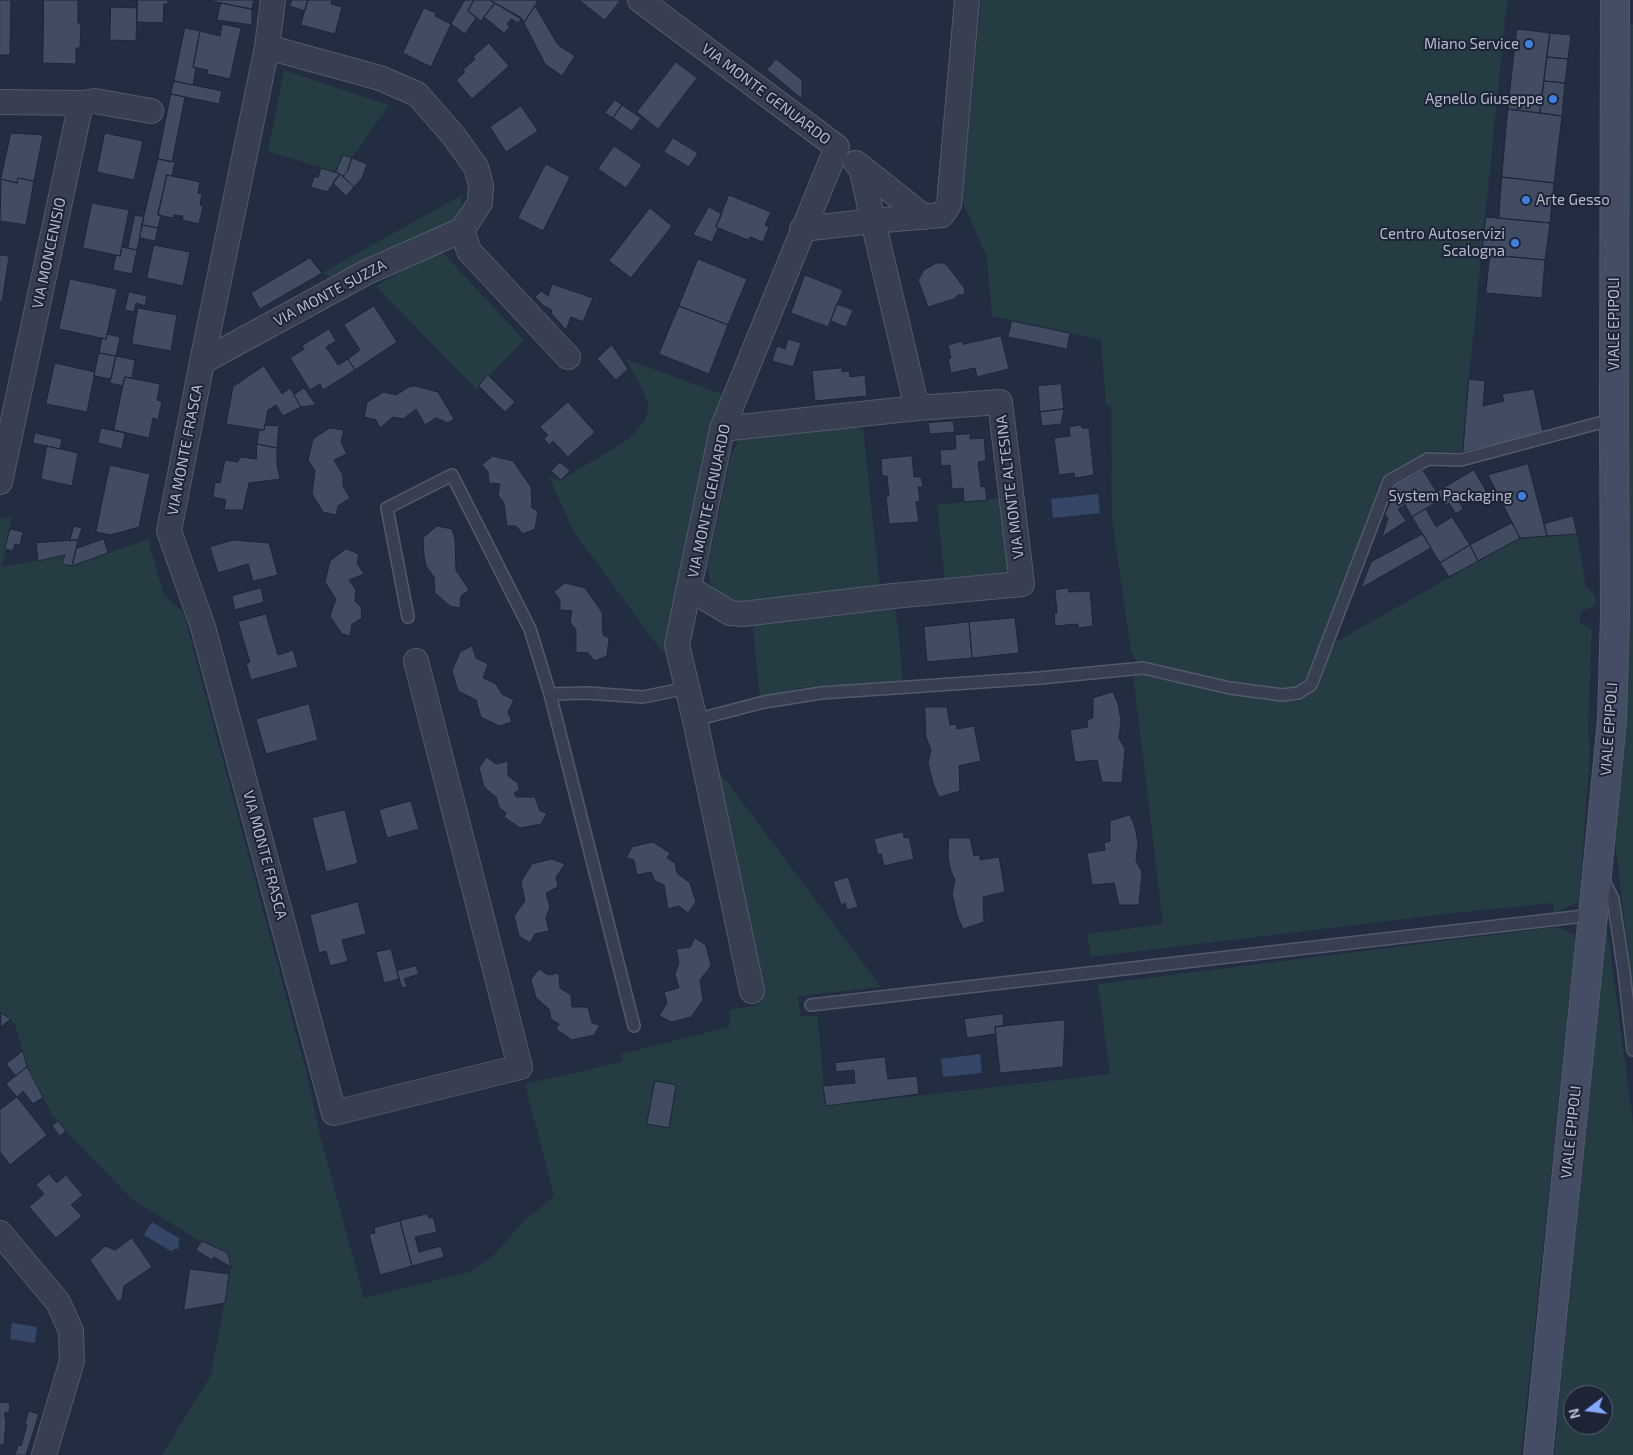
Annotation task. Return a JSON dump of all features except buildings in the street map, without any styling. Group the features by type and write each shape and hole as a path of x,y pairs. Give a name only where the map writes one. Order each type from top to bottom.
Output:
{"main road":[{"name":"VIALE EPIPOLI","path":"1538,1455 1612,720 1615,613 1615,0"}],"street":[{"name":"VIA MONTE FRASCA","path":"273,0 267,47 169,531 203,627 334,1113 520,1067 416,661"},
{"name":"VIA MONTE GENUARDO","path":"640,0 837,148 802,229 722,430 677,646 752,991"},
{"path":"802,229 942,215 949,204 967,0"},
{"path":"267,47 380,78 417,94 453,135 476,167 481,185 480,204 462,230 468,250 568,357"},
{"path":"0,102 81,103 95,101 151,111"},
{"name":"VIA MONCENISIO","path":"0,482 81,103"},
{"path":"837,148 924,217"},
{"path":"722,430 917,408 861,167"},
{"name":"VIA MONTE SUZZA","path":"202,362 367,272 462,230"},
{"name":"VIA MONTE ALTESINA","path":"690,589 730,612 743,614 893,596 1022,584 1000,402 917,408"},
{"path":"5,1244 58,1302 71,1331 72,1361 44,1455"}],"lane":[{"path":"694,720 764,702 821,693 1040,678 1143,668 1230,688 1282,695 1298,693 1311,685 1389,482 1428,459 1461,460 1614,419"},
{"path":"408,617 387,508 452,475 530,629 550,694 634,1026"},
{"path":"550,694 587,693 643,697 687,688"},
{"path":"1597,869 1613,899 1633,1050"},
{"path":"811,1005 1593,915"}],"green space":[{"path":"981,0 1507,0 1463,452 1428,451 1382,479 1312,666 1303,683 1294,689 1281,690 1212,678 1135,660 1131,651 1112,518 1111,405 1106,405 1101,340 992,316 987,257 962,201"},
{"path":"1633,24 1633,992 1613,824 1623,722 1629,530 1630,26"},
{"path":"284,70 389,105 352,158 343,155 336,172 268,151"},
{"path":"462,195 459,217 448,226 330,277 322,273"},
{"path":"434,253 442,253 446,256 524,340 476,389 376,286"},
{"path":"626,359 724,395 706,443 663,653 574,532 549,477 561,480 629,439 646,419 648,404 644,392"},
{"path":"840,425 863,429 880,588 746,607 713,593 707,567 731,455 739,437"},
{"path":"1000,498 1008,575 945,581 937,505"},
{"path":"12,516 2,567 65,555 72,566 148,539 164,596 183,611 308,1078 319,1132 364,1298 470,1272 493,1256 524,1221 554,1196 525,1084 622,1062 621,1054 729,1027 731,1010 757,1005 761,995 712,762 881,987 798,996 800,1016 817,1016 826,1106 1110,1074 1098,984 1556,927 1576,935 1521,1455 162,1455 211,1375 231,1267 228,1253 196,1239 132,1199 70,1136 52,1115 27,1067 15,1025 11,1019 0,1012 0,519"},
{"path":"1577,534 1586,587 1595,595 1595,606 1581,611 1579,623 1592,629 1588,728 1590,753 1579,902 1554,913 1553,903 1454,913 1091,957 1087,934 1163,924 1133,674 1279,701 1298,701 1317,689 1337,641 1520,538"},
{"path":"888,605 896,611 903,681 798,688 760,699 753,628 755,617"},
{"path":"1606,920 1633,1123 1633,1455 1554,1455"}],"water":[{"path":"1098,494 1100,513 1053,518 1051,499"},
{"path":"980,1054 982,1073 943,1077 941,1059"},
{"path":"152,1222 180,1239 178,1249 173,1249 172,1252 144,1235"},
{"path":"12,1323 37,1327 35,1343 10,1339"}],"place":[{"name":"Miano Service","path":"1529,44"},
{"name":"Agnello Giuseppe","path":"1553,99"},
{"name":"Arte Gesso","path":"1526,200"},
{"name":"Centro Autoservizi Scalogna","path":"1515,243"},
{"name":"System Packaging","path":"1522,496"}]}
